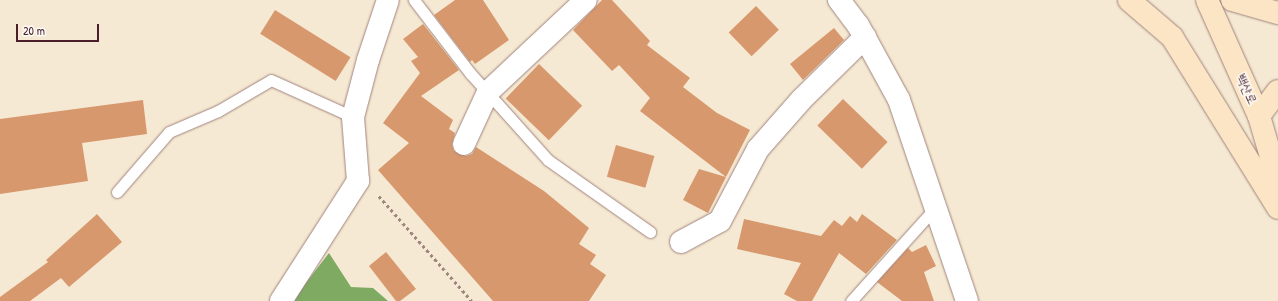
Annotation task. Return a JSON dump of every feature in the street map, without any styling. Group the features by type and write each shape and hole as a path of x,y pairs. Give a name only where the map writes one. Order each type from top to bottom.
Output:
{"main road":[{"path":"1128,0 1172,37 1278,208"},
{"name":"백산로","path":"1207,0 1259,116 1278,182"},
{"path":"1232,0 1278,13"},
{"path":"1259,116 1278,91"}],"street":[{"path":"281,301 358,181 354,117 368,60 388,0"},
{"path":"464,144 488,92 586,0"},
{"path":"839,0 865,37 899,100 966,301"},
{"path":"681,242 720,221 758,149 800,100 865,37"}],"lane":[{"path":"414,0 470,73 548,160 650,232"},
{"path":"117,192 169,132 218,111 271,80 354,117"},
{"path":"851,301 935,208"}],"path":[{"path":"358,171 472,301"}],"green space":[{"path":"329,253 351,287 373,288 388,301 292,301"}],"building":[{"path":"455,0 483,0 509,40 475,64 472,60 470,62 434,15"},
{"path":"602,0 612,0 650,41 647,45 690,78 683,87 717,113 750,130 726,177 640,111 650,98 619,65 612,71 573,30"},
{"path":"756,6 779,30 752,56 729,32"},
{"path":"275,10 350,57 336,81 260,34"},
{"path":"423,24 459,70 421,96 453,120 449,129 455,133 452,145 454,151 466,156 472,154 476,147 544,191 589,228 579,244 596,255 590,264 606,275 589,301 493,301 378,170 409,143 383,123 420,73 411,61 418,57 403,39"},
{"path":"834,28 844,40 803,80 790,64"},
{"path":"539,64 582,106 549,140 506,99"},
{"path":"843,99 888,142 862,169 817,126"},
{"path":"143,100 147,134 82,143 88,181 0,194 0,119"},
{"path":"616,145 654,156 645,188 607,177"},
{"path":"699,169 726,177 708,213 683,200"},
{"path":"97,214 122,242 69,287 61,278 30,301 0,301 0,297 48,262 46,260"},
{"path":"862,214 897,240 866,274 839,253 812,301 797,301 784,294 801,263 737,249 744,219 821,236 834,220 842,226 850,216 857,222"},
{"path":"926,245 936,266 924,272 934,301 902,301 877,282 908,248 912,252"},
{"path":"386,252 416,289 400,301 396,301 369,266"}]}
